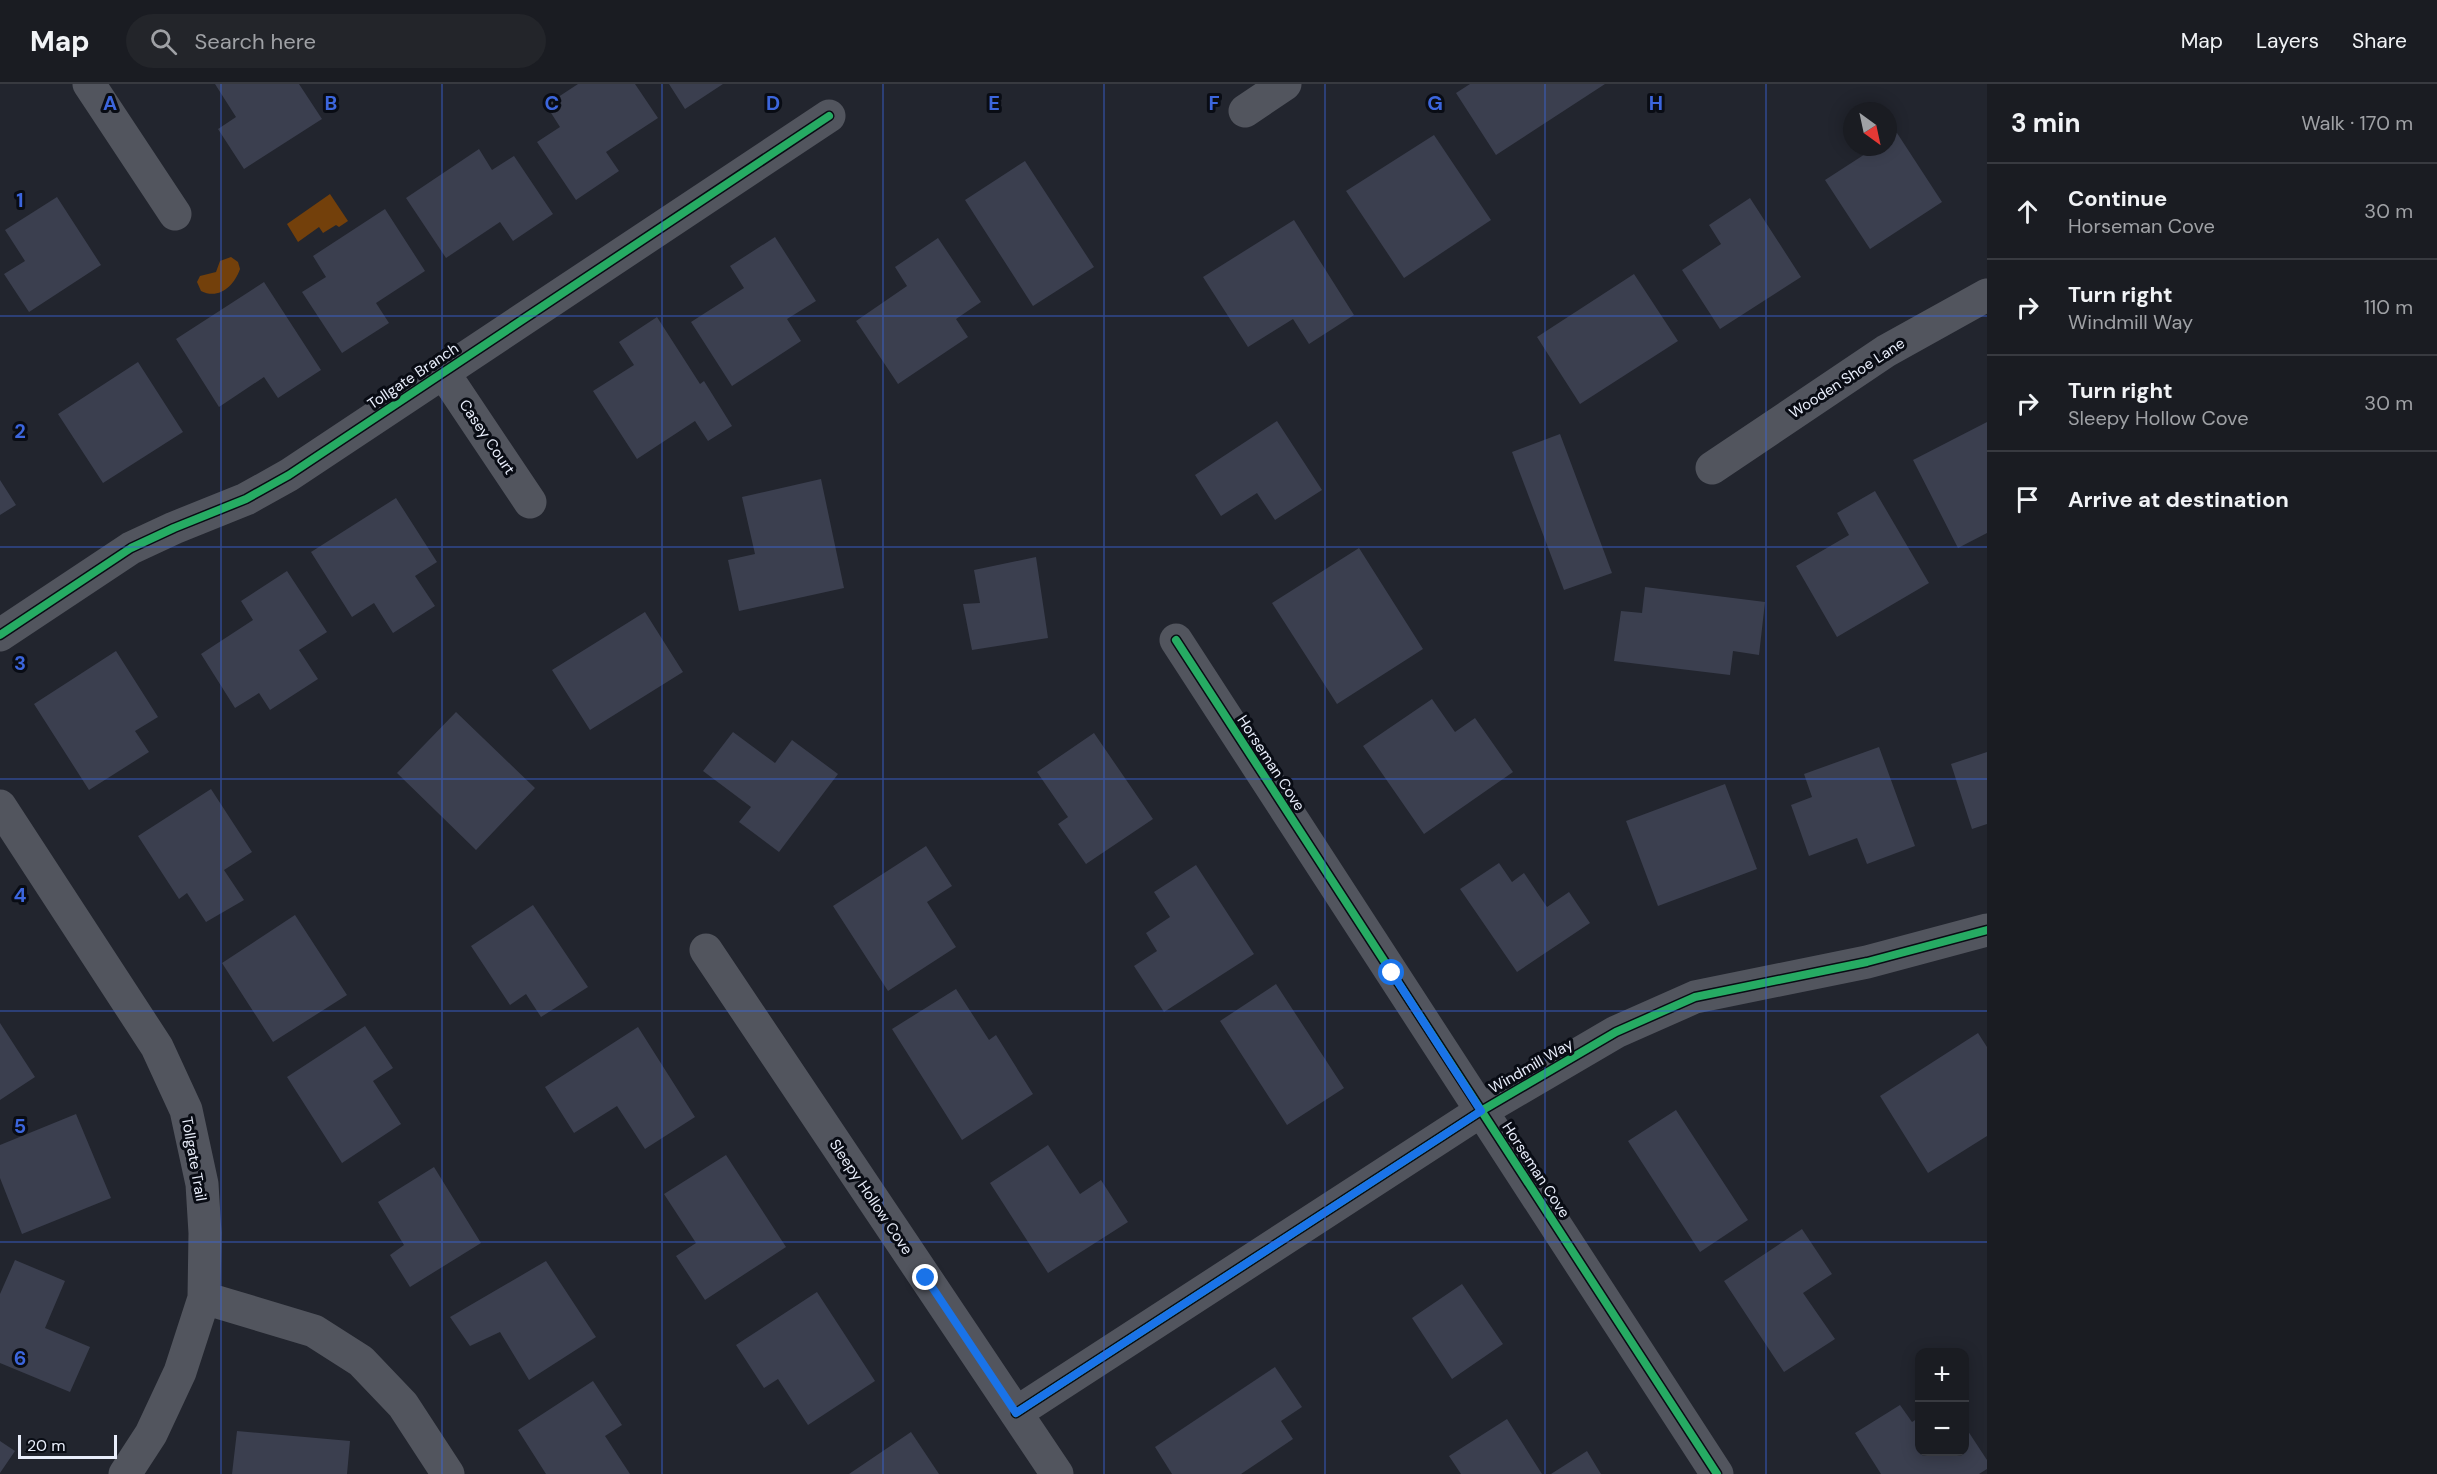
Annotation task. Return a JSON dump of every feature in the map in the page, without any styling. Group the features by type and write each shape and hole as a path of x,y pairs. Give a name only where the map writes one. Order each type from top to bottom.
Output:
{"street":[{"path":"89,84 175,214"},
{"path":"1245,111 1285,84"},
{"name":"Tollgate Branch","path":"0,635 131,548 246,499 289,475 829,116"},
{"name":"Wooden Shoe Lane","path":"1712,468 1886,351 1987,295"},
{"name":"Casey Court","path":"443,372 530,502"},
{"name":"Horseman Cove","path":"1176,640 1717,1474"},
{"name":"Tollgate Trail","path":"0,806 157,1047 186,1110 202,1184 205,1233 204,1298 180,1372 151,1434 125,1474"},
{"name":"Windmill Way","path":"1016,1413 1481,1111 1616,1032 1695,998 1867,962 1987,930"},
{"name":"Sleepy Hollow Cove","path":"706,950 1057,1474"},
{"path":"204,1298 314,1331 361,1361 403,1405 448,1474"}],"shaded area":[{"path":"330,194 348,221 323,233 319,227 298,242 287,224"},
{"path":"231,257 238,262 240,269 230,286 214,294 201,291 197,282 200,276 216,272 220,261"}],"building":[{"path":"215,84 299,84 322,119 244,169 218,129 236,117"},
{"path":"578,84 635,84 658,118 606,152 619,171 576,200 537,142 560,127 546,105"},
{"path":"669,84 723,84 685,109"},
{"path":"1470,84 1605,84 1496,155 1456,93"},
{"path":"1897,133 1942,202 1870,249 1825,180 1862,156 1897,156"},
{"path":"1434,135 1491,220 1404,278 1346,191"},
{"path":"479,149 492,170 514,156 553,214 513,241 500,222 446,258 406,198"},
{"path":"1025,161 1094,267 1033,306 965,200"},
{"path":"57,197 101,265 29,312 4,274 25,261 5,230"},
{"path":"1750,198 1801,277 1720,329 1682,270 1721,244 1709,225"},
{"path":"385,209 425,271 376,303 389,323 342,353 302,292 326,277 313,256"},
{"path":"1294,220 1354,315 1309,344 1293,319 1248,347 1203,277"},
{"path":"775,237 816,301 787,319 801,341 732,386 691,322 744,288 730,266"},
{"path":"938,238 981,302 956,319 968,337 898,384 856,321 907,286 895,267"},
{"path":"1634,274 1678,341 1580,404 1537,337"},
{"path":"264,282 321,370 278,398 264,377 219,407 176,339"},
{"path":"657,317 700,384 704,381 732,426 708,441 695,421 637,459 593,391 634,365 619,342"},
{"path":"138,362 183,432 103,483 58,414"},
{"path":"1277,421 1322,490 1275,520 1257,493 1221,516 1195,475"},
{"path":"1987,422 1987,533 1958,548 1913,460"},
{"path":"1560,434 1612,573 1564,590 1512,452"},
{"path":"821,479 844,588 739,611 728,560 755,554 742,497"},
{"path":"0,480 16,505 0,515"},
{"path":"1875,491 1929,583 1837,637 1796,566 1849,535 1837,513"},
{"path":"396,498 437,562 415,576 435,606 393,633 374,603 352,617 311,552"},
{"path":"1359,548 1423,649 1337,704 1272,603"},
{"path":"1036,557 1048,638 972,650 963,604 980,603 974,570"},
{"path":"287,571 327,632 299,650 318,679 270,710 259,693 235,708 201,654 253,620 241,601"},
{"path":"1645,587 1765,602 1759,655 1733,651 1730,675 1614,661 1621,611 1642,613"},
{"path":"645,612 683,672 590,730 552,670"},
{"path":"116,651 158,717 135,731 149,752 89,790 34,704"},
{"path":"1432,699 1455,732 1475,718 1513,772 1424,834 1363,746"},
{"path":"456,712 535,788 476,850 397,773"},
{"path":"733,732 775,763 792,740 838,774 779,852 739,822 751,807 703,771"},
{"path":"1094,733 1153,819 1086,864 1058,824 1068,817 1037,772"},
{"path":"1879,747 1915,846 1867,864 1857,838 1809,856 1791,805 1812,797 1804,774"},
{"path":"1987,752 1987,824 1972,829 1951,764"},
{"path":"1725,784 1757,869 1658,906 1626,821"},
{"path":"211,789 252,852 224,870 244,900 206,922 187,893 179,899 138,836"},
{"path":"926,846 952,886 927,902 956,947 888,991 833,906"},
{"path":"1499,863 1512,882 1524,873 1547,907 1569,892 1590,923 1517,972 1460,889"},
{"path":"1196,865 1254,954 1164,1012 1134,966 1157,951 1146,933 1170,917 1154,892"},
{"path":"533,905 588,987 541,1017 526,994 510,1005 471,946"},
{"path":"295,915 347,995 273,1042 222,963"},
{"path":"1276,984 1344,1088 1287,1125 1220,1021"},
{"path":"956,989 989,1040 996,1035 1033,1094 962,1140 892,1029"},
{"path":"0,1023 35,1077 0,1100"},
{"path":"365,1026 393,1068 373,1081 401,1124 342,1163 287,1077"},
{"path":"638,1027 695,1117 645,1149 617,1106 574,1133 545,1087"},
{"path":"1978,1033 1987,1047 1987,1136 1928,1173 1880,1096"},
{"path":"1676,1110 1748,1220 1700,1252 1628,1141"},
{"path":"76,1114 111,1198 22,1234 0,1178 0,1145"},
{"path":"1048,1145 1080,1194 1101,1180 1128,1222 1048,1273 990,1183"},
{"path":"726,1155 786,1247 705,1300 676,1256 696,1243 664,1194"},
{"path":"434,1167 481,1243 410,1287 390,1255 404,1245 378,1202"},
{"path":"1802,1229 1832,1274 1803,1293 1835,1339 1784,1372 1724,1281"},
{"path":"15,1260 65,1281 45,1328 90,1347 70,1392 0,1363 0,1294"},
{"path":"546,1261 596,1337 529,1380 500,1332 470,1346 450,1317"},
{"path":"1462,1284 1503,1344 1452,1379 1412,1318"},
{"path":"817,1292 875,1381 808,1425 778,1379 764,1388 736,1345"},
{"path":"1275,1367 1302,1407 1281,1421 1293,1439 1241,1474 1172,1474 1155,1447"},
{"path":"593,1381 622,1425 605,1436 630,1474 546,1474 518,1430"},
{"path":"1900,1405 1912,1422 1915,1420 1915,1456 1969,1456 1969,1433 1987,1460 1987,1469 1979,1474 1881,1474 1855,1433"},
{"path":"1507,1419 1542,1474 1461,1474 1449,1456"},
{"path":"237,1431 350,1441 347,1474 232,1474"},
{"path":"911,1432 939,1474 849,1474"},
{"path":"0,1441 15,1451 0,1473"},
{"path":"1587,1451 1601,1474 1551,1474"}],"cycle path":[{"path":"0,635 131,548 246,499 289,475 829,116"},
{"path":"1176,640 1717,1474"},
{"path":"1016,1413 1481,1111 1616,1032 1695,997 1867,962 1987,930"}],"route":[{"path":"926,1278 1016,1413 1481,1111 1392,973"}]}
